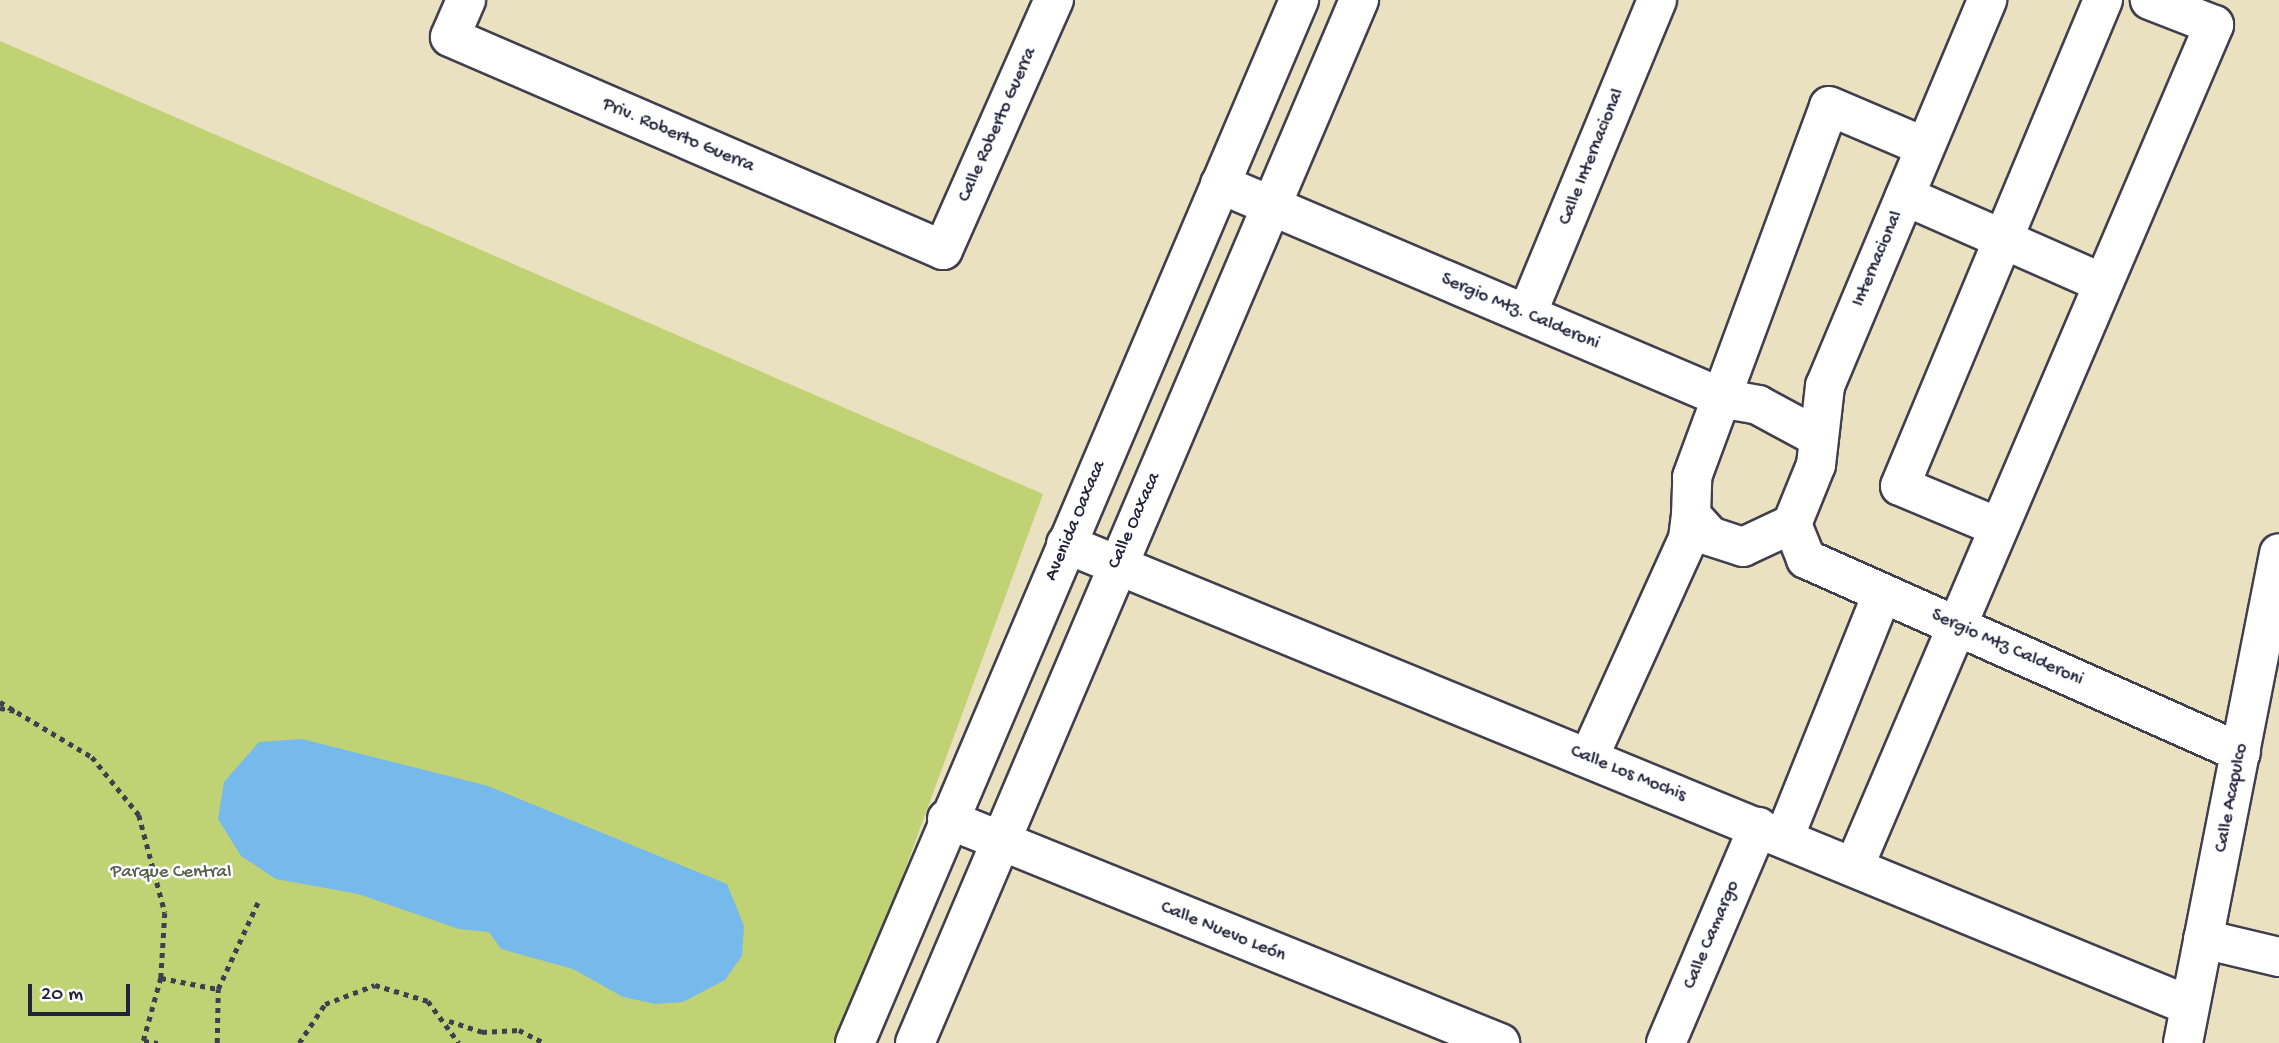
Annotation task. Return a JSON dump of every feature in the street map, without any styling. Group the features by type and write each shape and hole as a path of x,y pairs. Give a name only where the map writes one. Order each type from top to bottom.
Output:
{"street":[{"name":"Priv. Roberto Guerra","path":"466,0 450,37 943,250"},
{"name":"Calle Roberto Guerra","path":"943,250 1054,0"},
{"name":"Avenida Oaxaca","path":"855,1043 947,819 1299,0"},
{"name":"Calle Oaxaca","path":"915,1043 1115,566 1272,208 1359,0"},
{"name":"Calle Internacional","path":"1527,314 1657,0"},
{"name":"Internacional","path":"1792,524 1819,438 1825,386 1987,0"},
{"path":"1998,527 1900,486 2103,0"},
{"path":"1854,867 1960,627 1998,527 2214,25 2150,0"},
{"path":"1589,757 1688,540 1692,477 1724,399 1829,106 1926,147"},
{"name":"Sergio Mtz. Calderoni","path":"1220,184 1724,399 1758,405 1819,438"},
{"path":"1905,196 2102,283"},
{"path":"1691,514 1710,536 1743,547 1792,524"},
{"name":"Sergio Mtz Calderoni","path":"1792,524 1806,559 2241,752"},
{"name":"Calle Los Mochis","path":"1066,544 2190,1006"},
{"name":"Calle Acapulco","path":"2183,1043 2279,553"},
{"name":"Calle Camargo","path":"1666,1043 1771,833 1882,594"},
{"name":"Calle Nuevo León","path":"947,819 1000,843 1500,1043"},
{"path":"2203,939 2279,957"}],"path":[{"path":"0,702 22,712 92,757 139,815 165,913 161,978 144,1042 158,1043"},
{"path":"0,708 22,712"},
{"path":"217,1043 218,989 258,902"},
{"path":"161,978 218,989"},
{"path":"299,1043 325,1004 375,985 428,1001 448,1021 459,1043"},
{"path":"448,1021 482,1032 519,1030 544,1043"}],"green space":[{"name":"Parque Central","path":"0,41 1043,494 882,932 833,1043 0,1043"}],"water":[{"path":"302,739 488,786 727,884 744,926 742,956 725,980 683,1002 655,1004 623,997 573,969 501,949 489,932 459,929 358,894 276,879 241,856 218,819 224,782 259,742"}]}
